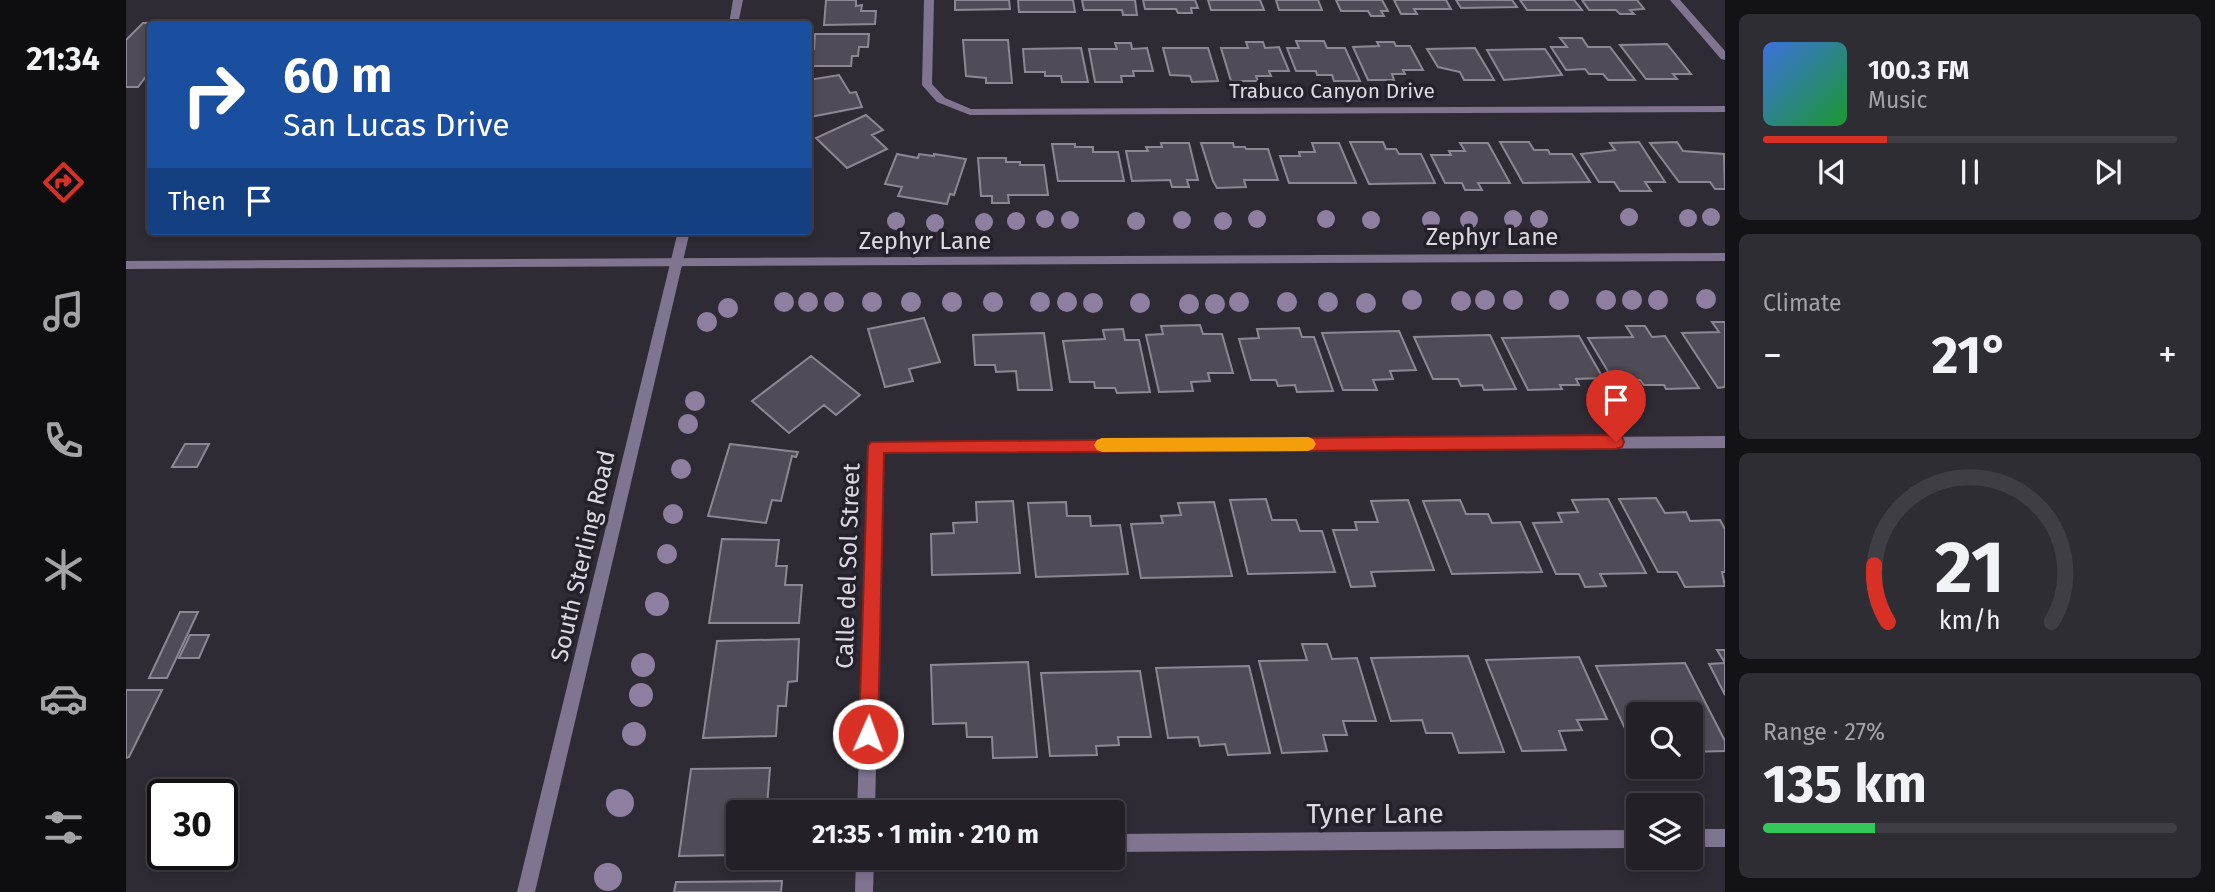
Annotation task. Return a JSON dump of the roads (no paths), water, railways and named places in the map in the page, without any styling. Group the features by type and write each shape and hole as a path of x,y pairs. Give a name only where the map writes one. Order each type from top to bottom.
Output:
{"street":[{"path":"734,21 738,0"},
{"name":"Trabuco Canyon Drive","path":"929,0 927,85 941,100 970,112 1725,109"},
{"path":"1675,0 1725,57"},
{"name":"South Sterling Road","path":"526,892 683,235"},
{"name":"Zephyr Lane","path":"126,265 1725,257"},
{"name":"Calle del Sol Street","path":"866,800 876,446 1725,442"},
{"path":"1703,838 1725,838"},
{"name":"Tyner Lane","path":"1125,843 1626,839"},
{"path":"864,892 865,870"}]}
